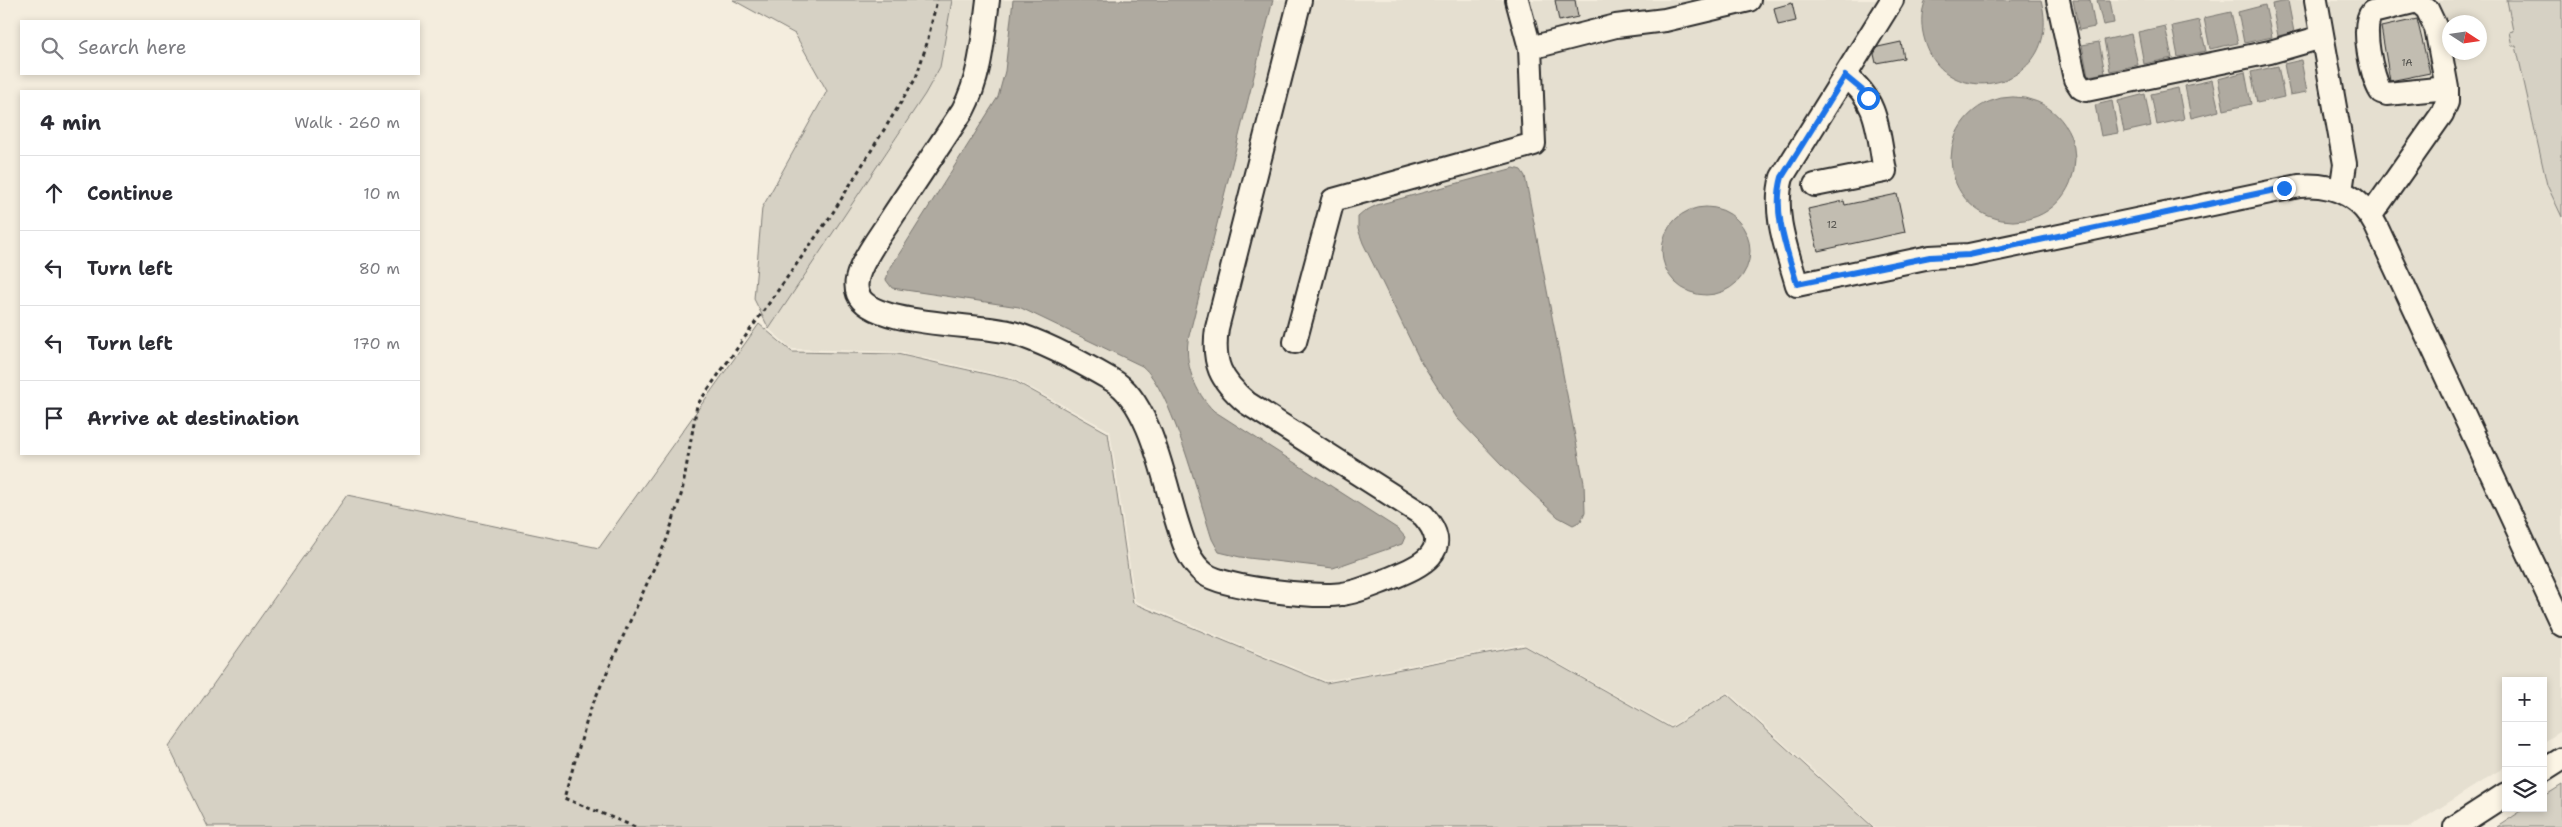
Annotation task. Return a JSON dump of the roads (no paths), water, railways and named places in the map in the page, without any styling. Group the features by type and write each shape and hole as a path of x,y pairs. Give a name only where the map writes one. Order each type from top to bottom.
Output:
{"street":[{"path":"988,0 979,68 973,91 963,110 869,253 856,281 857,293 865,305 878,313 894,317 982,327 1014,333 1113,380 1132,396 1147,425 1182,539 1197,567 1207,575 1234,584 1335,595 1356,592 1427,561 1434,552 1436,539 1433,526 1424,515 1412,506 1247,403 1226,383 1215,357 1217,328 1300,0"},
{"path":"1294,342 1333,200 1534,144 1530,48 1517,0"},
{"path":"1530,48 1616,26 1665,20 1749,0"},
{"path":"2058,0 2075,79 2081,88 2086,90 2270,52 2322,37"},
{"path":"2316,0 2345,164 2341,191"},
{"path":"2371,215 2442,114 2447,102 2447,88 2435,23 2427,9 2417,0 2372,12 2368,16 2366,32 2376,82 2381,92 2387,94 2447,88"},
{"path":"1887,3 1845,76 1786,166 1778,190 1780,218 1797,284 1930,257 1969,255 2299,186 2315,184 2341,191 2363,205 2371,215 2562,625"},
{"path":"1815,185 1885,171 1870,102 1862,90 1845,76"},
{"path":"2547,769 2562,760"},
{"path":"2455,827 2502,797"}]}
